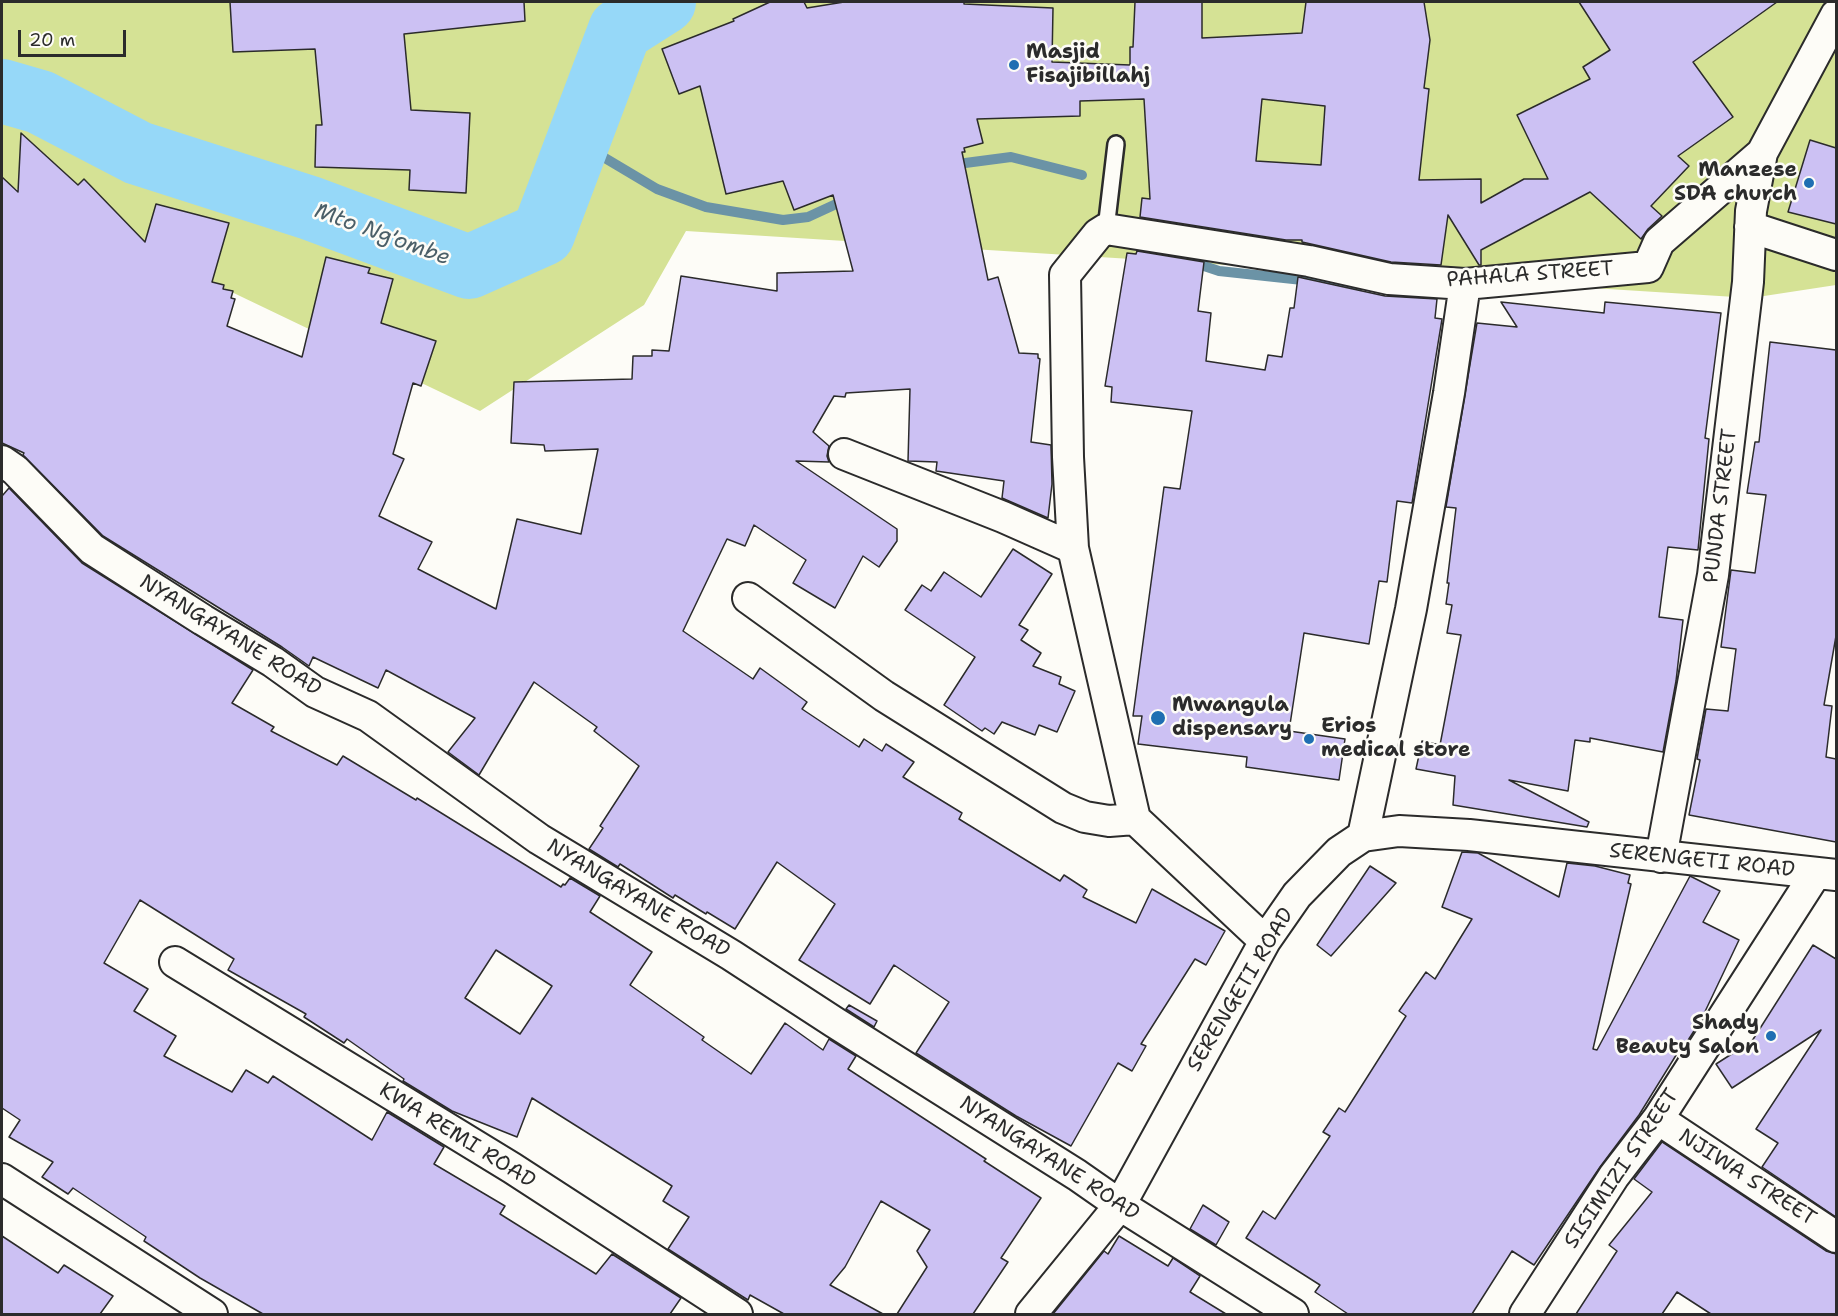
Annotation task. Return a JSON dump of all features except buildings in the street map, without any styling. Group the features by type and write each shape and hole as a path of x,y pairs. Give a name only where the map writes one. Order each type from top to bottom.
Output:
{"street":[{"name":"PAHALA STREET","path":"1102,231 1308,261 1389,279 1465,284 1648,267 1659,242 1762,153 1836,15"},
{"name":"PUNDA STREET","path":"1661,857 1713,575 1748,282 1751,211 1762,153"},
{"path":"1750,227 1836,255"},
{"path":"1102,231 1065,275 1072,548 1134,819 1264,941"},
{"path":"1363,836 1412,609 1465,284"},
{"path":"844,454 1003,517 1072,548"},
{"name":"NYANGAYANE ROAD","path":"2,461 24,478 92,549 273,662 315,692 368,716 539,840 731,955 1293,1314"},
{"path":"748,598 884,696 1063,808 1085,817 1109,821 1134,819"},
{"name":"SERENGETI ROAD","path":"1031,1314 1120,1205 1264,941 1297,896 1339,852 1363,836 1399,831 1434,833 1826,874"},
{"name":"SISIMIZI STREET","path":"1525,1314 1614,1176 1658,1119 1826,874"},
{"name":"KWA REMI ROAD","path":"175,962 512,1168 737,1314"},
{"name":"NJIWA STREET","path":"1658,1119 1836,1237"},
{"path":"2,1179 212,1314"}],"lane":[{"path":"1102,231 1116,144"}],"green space":[{"path":"2,2 1836,2 1836,285 1751,298 686,231 644,305 480,411 2,182"}],"waterway":[{"name":"Mto Ng'ombe","path":"2,91 40,102 138,153 310,208 469,267 543,234 620,30 664,2"},
{"path":"578,142 657,189 706,207 783,220 808,217 847,199"},
{"path":"950,165 1011,157 1082,175"},
{"path":"1153,249 1219,271 1358,286"}],"place":[{"name":"Masjid Fisajibillahj","path":"1014,65"},
{"name":"Manzese SDA church","path":"1809,183"},
{"name":"Mwangula dispensary","path":"1158,718"},
{"name":"Erios medical store","path":"1309,739"},
{"name":"Shady Beauty Salon","path":"1771,1036"}]}
